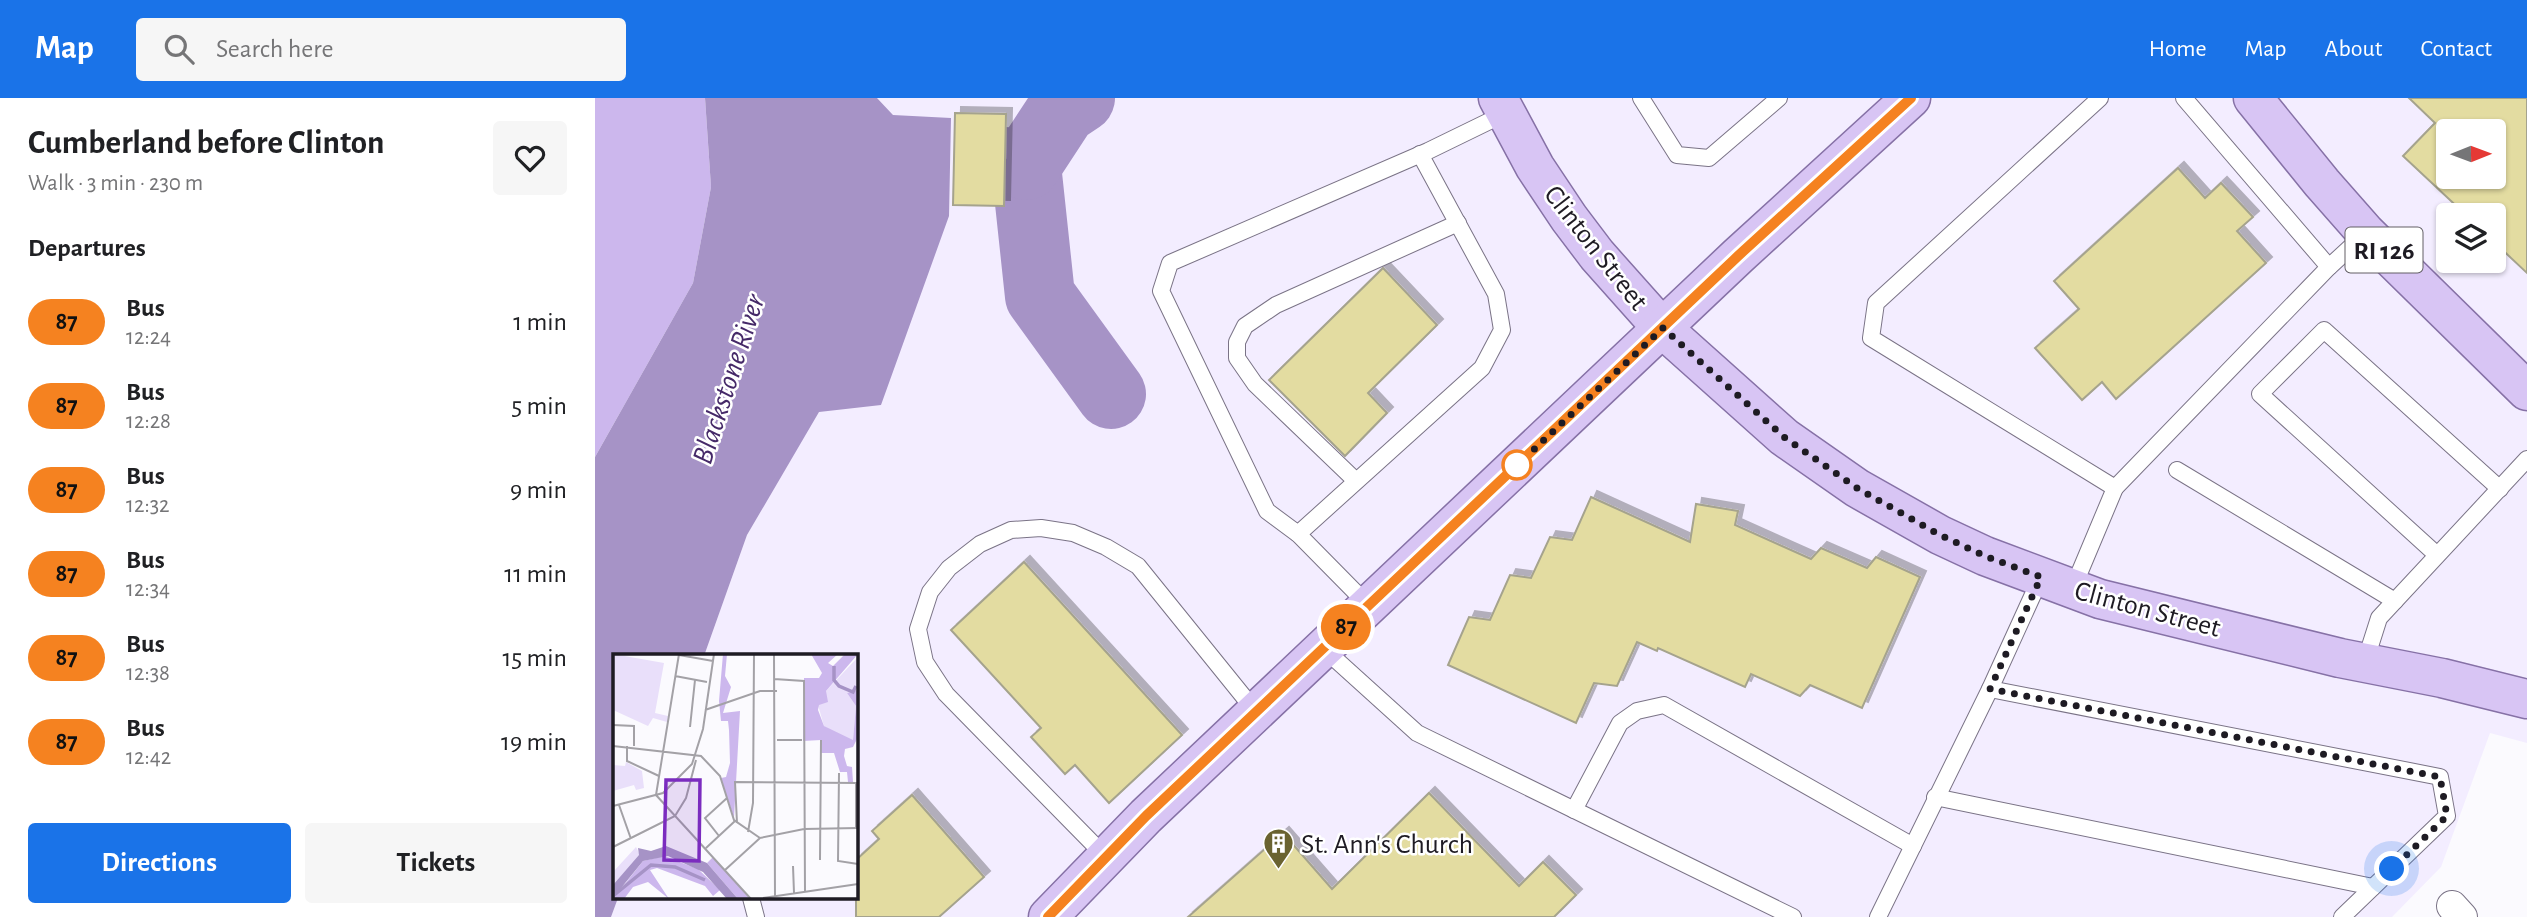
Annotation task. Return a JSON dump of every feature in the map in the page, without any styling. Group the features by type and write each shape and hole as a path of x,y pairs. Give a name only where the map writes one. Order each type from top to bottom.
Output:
{"main road":[{"path":"1048,917 1106,857 1323,648 1911,98"},
{"name":"RI 126","path":"2253,98 2366,233 2526,387"},
{"name":"Clinton Street","path":"1502,106 1535,167 1569,218 1597,255 1663,328 1784,437 1857,488 1940,535 1985,556 2100,599 2527,699"}],"lane":[{"path":"1641,98 1677,155 1709,158 1779,98"},
{"path":"2100,98 1876,303 1871,338 2115,488"},
{"path":"2184,98 2329,267"},
{"path":"1369,606 1298,534 1267,511 1161,291 1170,263 1420,154 1502,106"},
{"path":"1298,534 1482,368 1502,330 1496,294 1420,154"},
{"path":"1356,481 1255,384 1237,358 1237,342 1245,326 1276,305 1458,223"},
{"path":"1878,917 1990,689 2115,488 2329,267 2366,233"},
{"path":"2437,555 2260,394 2324,330 2500,489"},
{"path":"2365,663 2379,618 2527,459"},
{"path":"2178,470 2395,601"},
{"path":"1106,857 946,694 925,662 918,629 930,592 949,568 980,544 1011,530 1041,528 1073,533 1106,547 1139,566 1257,712"},
{"path":"1323,648 1417,733 1793,917"},
{"path":"1990,689 2440,777 2447,816 2342,917"},
{"path":"1574,810 1621,723 1637,711 1664,705 1913,846"},
{"path":"1935,797 2373,887"},
{"path":"752,900 756,917"}],"shaded area":[{"path":"595,98 705,98 711,187 693,283 595,457"},
{"path":"877,98 2527,98 2527,743 2490,733 2441,867 2392,917 611,917 617,900 857,900 857,654 705,654 747,535 819,411 893,115"}],"water":[{"name":"Blackstone River","path":"705,98 877,98 893,115 951,118 949,216 881,405 819,412 747,535 705,654 613,654 613,900 617,900 611,917 595,917 595,457 693,283 711,187"}],"building":[{"path":"2409,98 2527,98 2527,273 2506,253 2506,203 2453,203 2438,189 2506,189 2506,119 2436,119 2436,187 2403,156 2435,123"},
{"path":"955,113 1006,114 1004,206 953,205"},
{"path":"2178,168 2205,198 2221,183 2253,217 2237,231 2266,263 2116,399 2102,382 2082,400 2035,348 2079,309 2054,281"},
{"path":"1383,268 1437,325 1368,393 1387,413 1345,456 1269,380"},
{"path":"1591,497 1690,542 1696,504 1738,511 1735,525 1811,559 1821,548 1867,568 1876,557 1920,577 1862,708 1810,685 1800,696 1751,674 1745,687 1658,648 1657,651 1637,642 1617,686 1594,683 1576,723 1448,665 1469,617 1490,620 1510,575 1531,578 1550,537 1572,540"},
{"path":"1024,562 1182,735 1109,803 1075,765 1065,774 1031,737 1041,728 951,630"},
{"path":"1429,793 1519,886 1543,862 1576,895 1554,917 1188,917 1283,833 1332,889"},
{"path":"912,795 984,877 939,917 856,917 857,859 879,839 872,831"}],"waterway":[{"path":"1026,165 1062,110 1080,98"},
{"path":"1006,162 1026,165 1040,296 1111,394"}],"bus line":[{"name":"87","path":"1048,917 1146,816 1738,256 1911,98"}],"place":[{"name":"St. Ann's Church","path":"1278,870"}],"route":[{"path":"1517,465 1512,470 1663,328 1784,437 1857,488 1940,535 1985,556 2041,577 1990,689 2440,777 2447,816 2392,869"}]}
